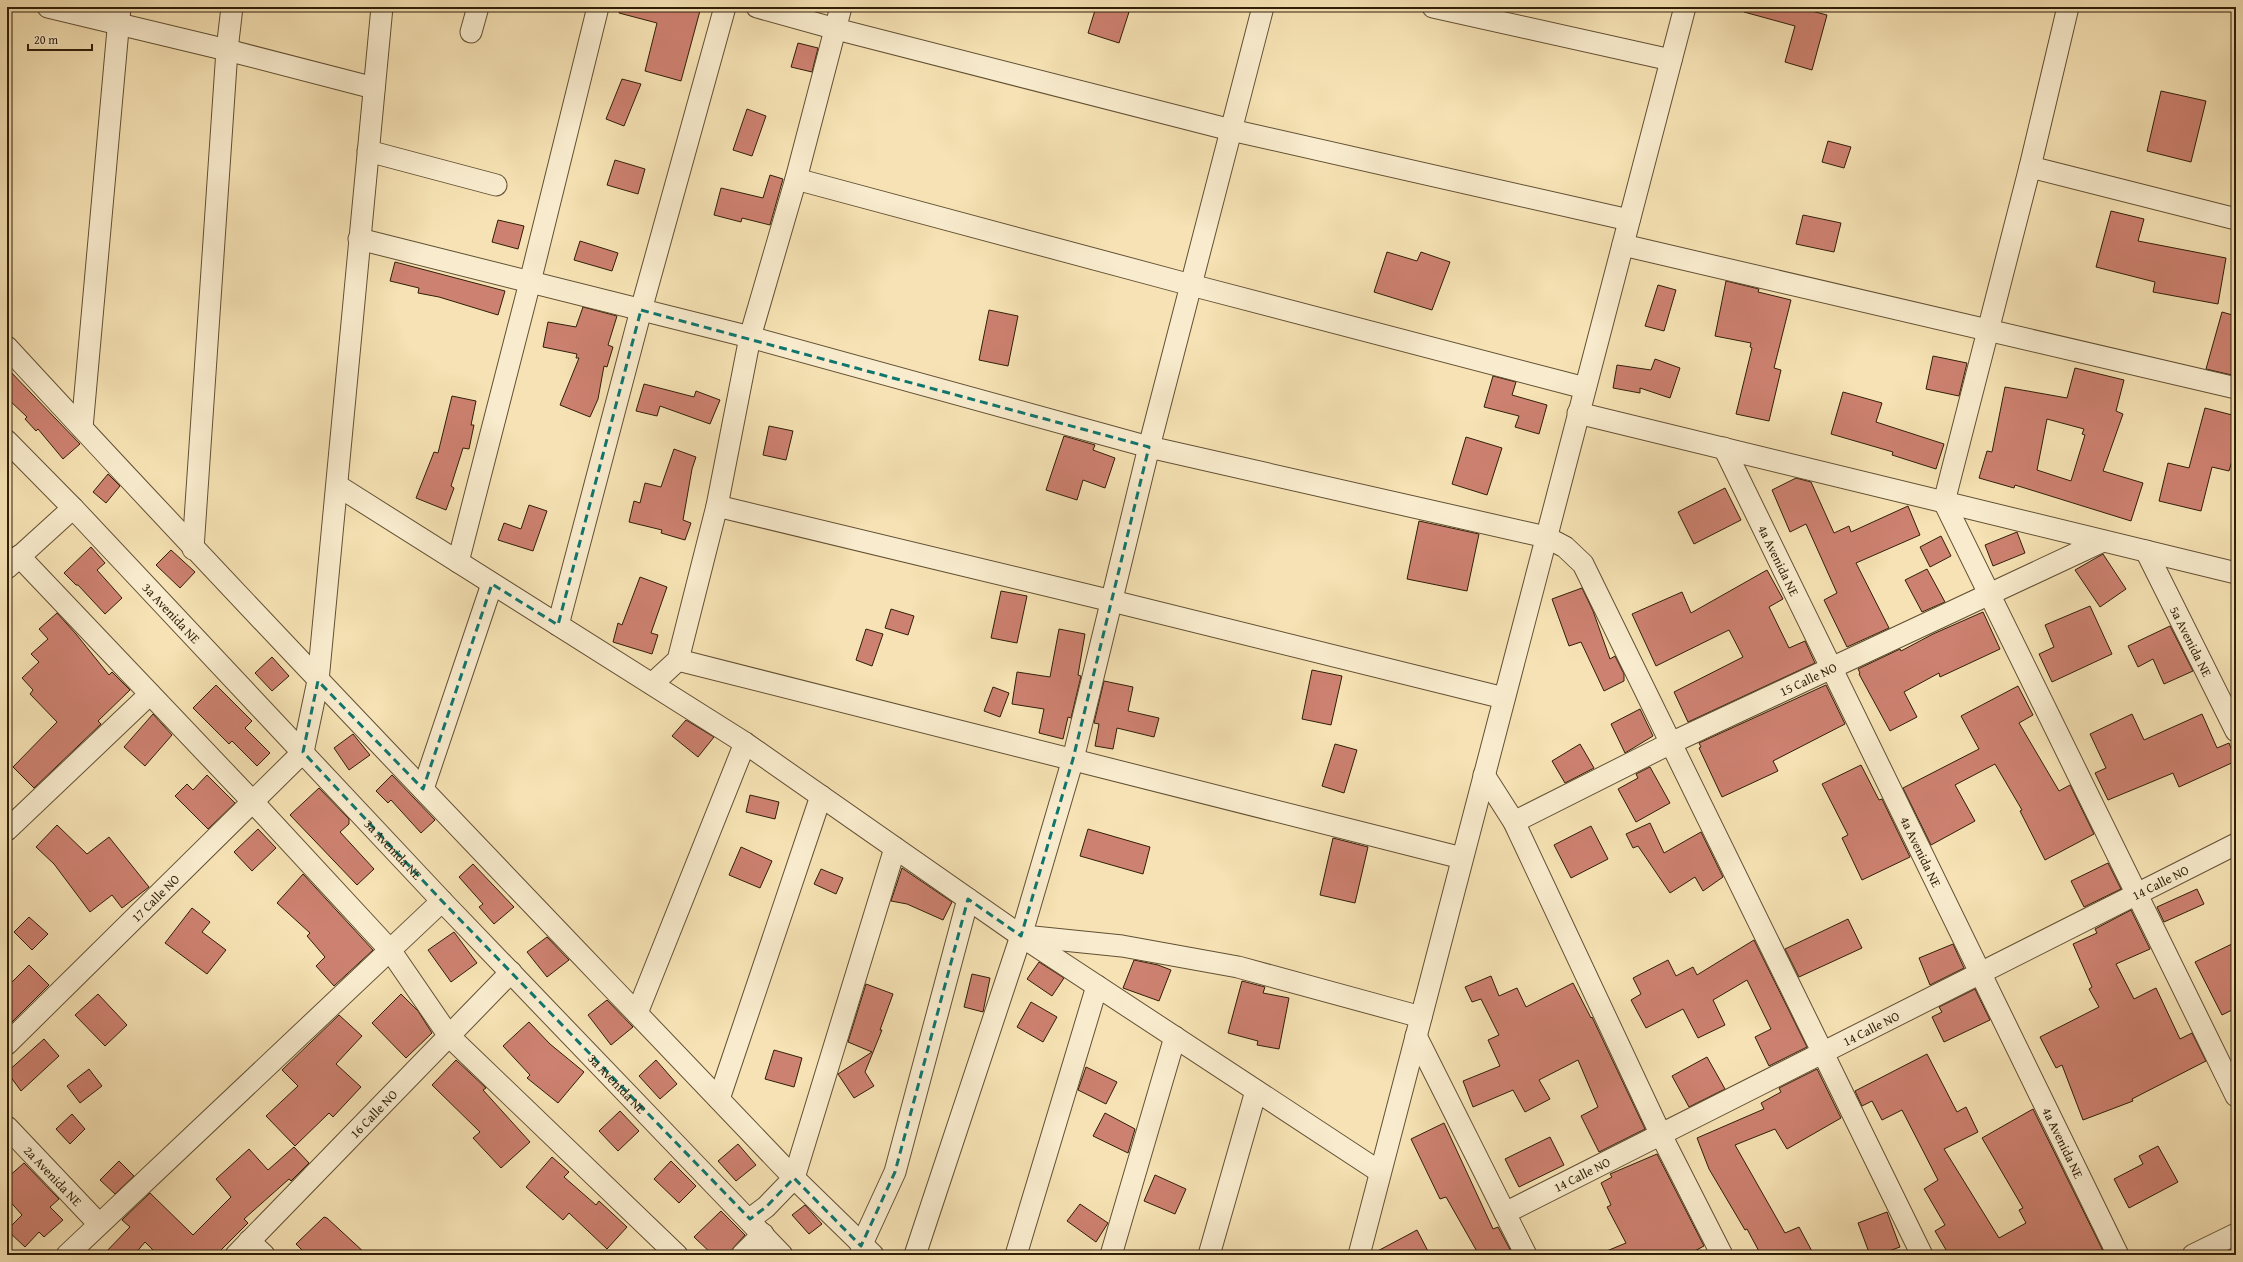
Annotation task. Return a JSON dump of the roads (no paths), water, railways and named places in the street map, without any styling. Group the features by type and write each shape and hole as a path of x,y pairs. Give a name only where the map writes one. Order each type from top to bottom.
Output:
{"street":[{"path":"48,7 119,16 228,50 374,88"},
{"path":"193,549 232,7"},
{"path":"303,752 318,681 338,486 359,239 382,7"},
{"path":"471,32 478,7"},
{"path":"458,562 530,282 598,7"},
{"path":"558,625 641,310 726,7"},
{"path":"757,7 836,29 1231,130 1629,220"},
{"path":"652,684 678,660 717,506 750,337 796,179 841,7"},
{"path":"915,1255 1021,936 1073,759 1149,447 1263,7"},
{"path":"1433,7 1671,60"},
{"path":"1358,1255 1685,7"},
{"path":"2068,7 1990,330 1944,502 2236,1096"},
{"path":"82,428 119,16"},
{"path":"368,151 496,186"},
{"path":"2030,167 2236,219"},
{"path":"796,179 1191,285 1585,388"},
{"path":"359,239 750,337 1149,447 1546,537 1565,547 1583,564 1922,1255"},
{"path":"1622,245 2236,388"},
{"path":"7,347 193,549 318,681 794,1178 867,1250 895,1172 968,899"},
{"path":"1578,413 2236,573"},
{"name":"3a Avenida NE","path":"7,441 73,508 442,901 750,1219 782,1255"},
{"name":"4a Avenida NE","path":"1724,448 2118,1255"},
{"path":"338,486 746,743 1021,936 1380,1172"},
{"path":"717,506 1112,601 1504,698"},
{"path":"73,508 13,562 150,694 252,801 390,950 449,1036 677,1255"},
{"name":"15 Calle NO","path":"1514,822 1671,743 2103,541"},
{"name":"5a Avenida NE","path":"2146,551 2236,731"},
{"path":"423,789 492,584"},
{"path":"678,660 1462,858"},
{"path":"7,830 150,694"},
{"path":"637,1013 746,743"},
{"name":"17 Calle NO","path":"7,1044 303,752"},
{"path":"1484,775 1514,822 1661,1135 1722,1255"},
{"path":"719,1099 821,796"},
{"name":"14 Calle NO","path":"1505,1214 2236,844"},
{"path":"750,1219 766,1207 794,1178 895,848"},
{"path":"67,1255 442,901"},
{"path":"1021,936 1122,946 1238,967 1418,1027 1505,1214 1526,1255"},
{"name":"16 Calle NO","path":"250,1250 449,1036 511,972"},
{"path":"1016,1255 1097,986"},
{"path":"1111,1255 1175,1037"},
{"path":"1209,1255 1256,1091"},
{"name":"2a Avenida NE","path":"7,1127 99,1224"},
{"path":"742,1255 763,1234"},
{"path":"2193,1255 2236,1234"}]}
